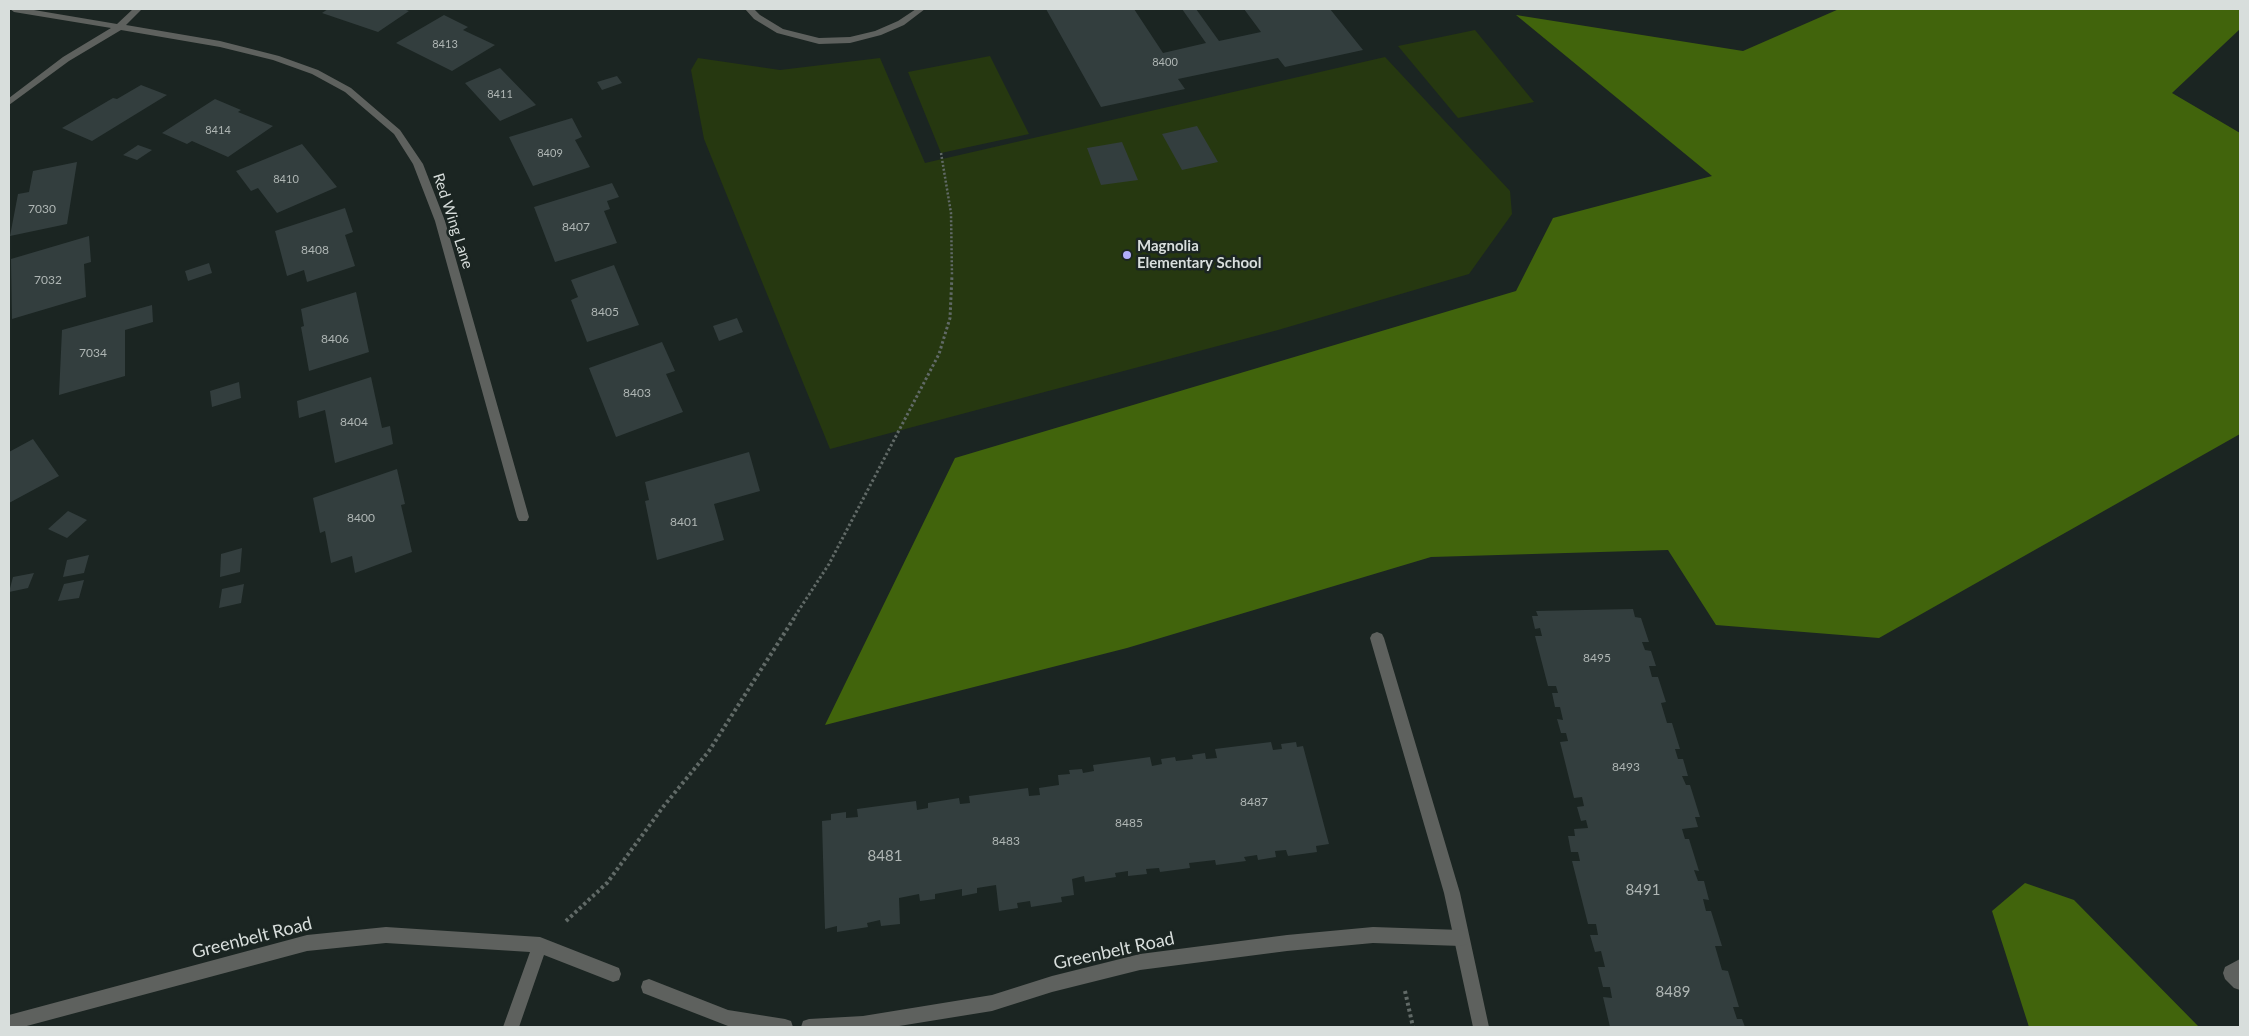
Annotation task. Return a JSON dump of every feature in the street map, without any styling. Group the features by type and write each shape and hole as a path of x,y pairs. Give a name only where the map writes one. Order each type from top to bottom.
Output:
{"street":[{"name":"Red Wing Lane","path":"14,9 220,44 276,58 315,72 348,90 397,132 418,164 440,221 522,517"},
{"path":"9,102 66,59 118,28 138,9"},
{"path":"749,9 756,16 780,31 818,41 850,40 878,33 901,23 921,9"},
{"path":"1377,638 1452,893 1480,1027"},
{"name":"Greenbelt Road","path":"9,1023 307,943 386,935 540,945 613,974"},
{"name":"Greenbelt Road","path":"809,1027 863,1024 992,1003 1052,984 1140,962 1287,943 1374,935 1462,938"},
{"path":"511,1027 540,945"},
{"path":"649,987 728,1018 785,1027"}],"path":[{"path":"540,945 607,883 663,806 709,751 830,564 938,354 950,318 952,286 951,213 941,153"},
{"path":"1405,991 1412,1027"}],"green space":[{"path":"1839,9 2240,9 2240,29 2172,93 2240,133 2240,434 1879,638 1716,625 1668,550 1431,557 1127,648 825,725 955,458 1516,291 1553,218 1712,176 1516,15 1743,51"},
{"path":"1475,30 1534,102 1458,118 1398,46"},
{"path":"990,56 1029,134 941,153 908,72"},
{"path":"1385,57 1510,191 1512,214 1469,274 1278,330 830,449 704,139 691,70 698,58 780,70 880,58 925,163"},
{"path":"2025,883 2074,900 2199,1027 2029,1027 1992,911"}],"building":[{"path":"328,9 403,9 409,11 378,32 322,13"},
{"path":"1046,9 1134,9 1163,53 1206,43 1182,9 1196,9 1219,41 1261,32 1244,9 1330,9 1363,50 1285,67 1278,58 1178,79 1185,89 1101,107"},
{"path":"444,15 468,27 463,30 495,45 452,71 396,43"},
{"path":"500,68 536,105 500,121 465,83"},
{"path":"617,76 622,83 602,90 597,82"},
{"path":"141,85 167,95 92,141 62,128 113,98 117,99"},
{"path":"215,99 241,110 238,112 273,126 228,157 192,141 187,144 162,133"},
{"path":"572,118 582,137 575,140 590,167 533,186 509,137"},
{"path":"1197,126 1218,162 1182,170 1162,134"},
{"path":"1122,142 1138,180 1101,185 1087,148"},
{"path":"302,144 337,187 277,213 258,188 251,191 236,171"},
{"path":"138,145 152,150 137,160 123,155"},
{"path":"77,162 67,224 10,236 18,194 29,192 33,171"},
{"path":"612,183 619,197 607,201 610,209 604,211 617,243 555,262 534,207"},
{"path":"345,208 353,232 345,235 355,266 307,282 304,270 287,276 275,231"},
{"path":"89,236 91,262 84,264 86,297 12,319 11,259"},
{"path":"209,263 212,273 188,281 185,271"},
{"path":"614,265 639,325 587,342 571,300 578,297 571,280"},
{"path":"356,292 369,352 309,371 301,327 304,326 301,309"},
{"path":"152,305 153,322 125,330 125,376 59,395 62,330"},
{"path":"737,318 743,332 719,341 713,326"},
{"path":"662,342 675,371 666,374 683,412 616,437 589,368"},
{"path":"371,377 382,428 390,426 393,444 335,463 325,410 299,418 297,401"},
{"path":"239,382 241,398 212,407 210,391"},
{"path":"33,439 59,476 9,503 9,452"},
{"path":"749,452 760,491 714,504 724,540 657,560 645,501 649,500 645,482"},
{"path":"397,469 405,504 401,505 412,552 355,573 352,556 331,563 325,531 320,533 313,498"},
{"path":"68,511 87,520 67,538 48,529"},
{"path":"242,548 240,572 220,577 221,554"},
{"path":"89,555 84,573 63,577 67,560"},
{"path":"34,573 28,588 9,592 13,577"},
{"path":"84,580 79,598 58,601 64,584"},
{"path":"244,584 241,603 219,608 222,589"},
{"path":"1633,609 1635,617 1641,618 1649,642 1642,642 1645,650 1651,651 1656,666 1649,666 1652,677 1658,677 1666,702 1661,703 1667,723 1672,723 1680,749 1675,749 1678,759 1683,759 1688,776 1682,776 1686,785 1690,785 1700,817 1695,817 1698,827 1682,829 1685,839 1689,839 1699,871 1694,870 1698,881 1704,881 1709,900 1703,899 1706,911 1711,911 1722,946 1715,946 1722,970 1728,971 1739,1007 1733,1007 1737,1019 1742,1019 1745,1027 1610,1027 1603,997 1612,998 1610,987 1603,987 1598,967 1605,967 1601,951 1595,952 1590,935 1598,935 1596,924 1588,924 1572,861 1580,861 1578,852 1571,852 1568,836 1575,836 1574,829 1588,828 1586,820 1581,821 1577,807 1584,806 1582,797 1574,798 1560,742 1568,741 1566,733 1561,733 1557,719 1563,720 1560,707 1555,707 1552,693 1558,693 1556,686 1548,686 1535,636 1542,636 1540,628 1535,629 1532,616 1538,616 1536,611"},
{"path":"1271,742 1273,750 1282,749 1281,744 1296,742 1297,747 1303,746 1329,844 1316,846 1317,852 1288,856 1286,850 1275,851 1276,857 1258,860 1257,855 1244,857 1246,861 1216,865 1215,860 1189,863 1190,868 1160,872 1159,868 1146,869 1147,874 1128,876 1128,871 1115,873 1116,877 1085,882 1084,876 1072,879 1074,895 1061,897 1062,902 1031,907 1030,901 1017,903 1018,908 999,911 996,885 977,888 977,893 962,896 962,889 935,894 935,899 920,901 919,894 899,898 900,924 881,926 880,920 867,923 868,927 837,932 837,926 825,929 822,821 831,820 831,814 846,812 846,818 858,817 857,809 916,801 917,810 928,808 928,803 959,798 960,804 970,803 969,796 1028,788 1029,796 1040,795 1039,788 1059,785 1058,775 1070,774 1069,770 1082,769 1083,773 1094,771 1093,765 1150,757 1152,766 1162,764 1161,759 1175,757 1176,761 1193,759 1192,755 1205,753 1206,759 1217,758 1215,749"}],"place":[{"name":"Magnolia Elementary School","path":"1127,255"}]}
